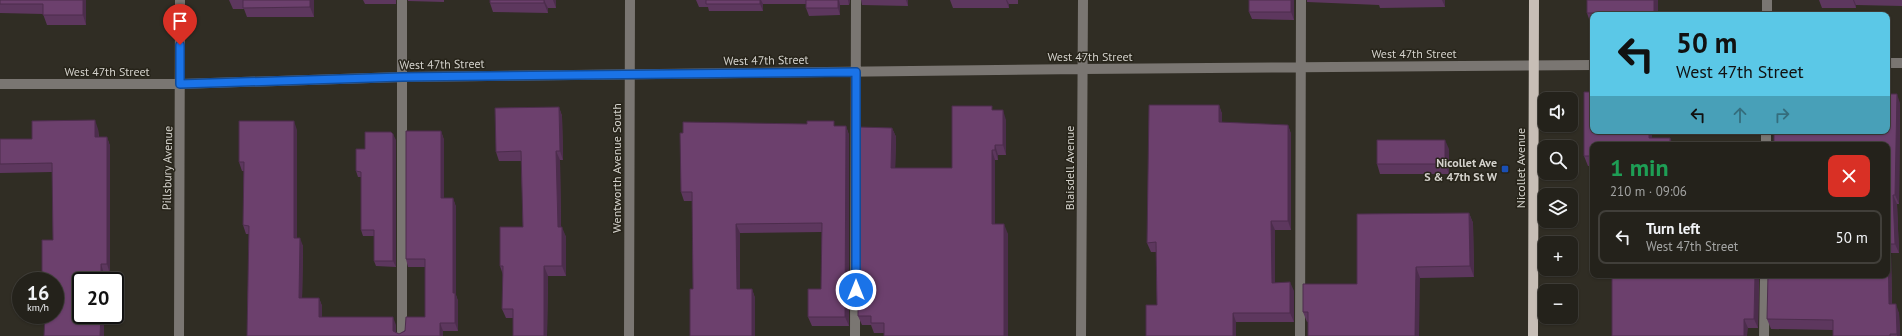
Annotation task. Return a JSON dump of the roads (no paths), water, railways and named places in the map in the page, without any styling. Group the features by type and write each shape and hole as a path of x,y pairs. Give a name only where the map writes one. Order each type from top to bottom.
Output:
{"main road":[{"name":"Nicollet Avenue","path":"1533,336 1534,0"}],"street":[{"name":"Pillsbury Avenue","path":"179,336 180,0"},
{"path":"402,0 402,336"},
{"name":"Wentworth Avenue South","path":"629,336 630,0"},
{"path":"855,336 856,0"},
{"name":"Blaisdell Avenue","path":"1081,336 1083,0"},
{"path":"1300,336 1301,0"},
{"path":"1767,0 1767,12"},
{"path":"1890,63 1902,63"},
{"name":"West 47th Street","path":"0,84 180,84 402,77 1083,68 1590,64"},
{"path":"1764,336 1765,278"}],"place":[{"name":"Nicollet Ave S & 47th St W","path":"1505,169"}]}
